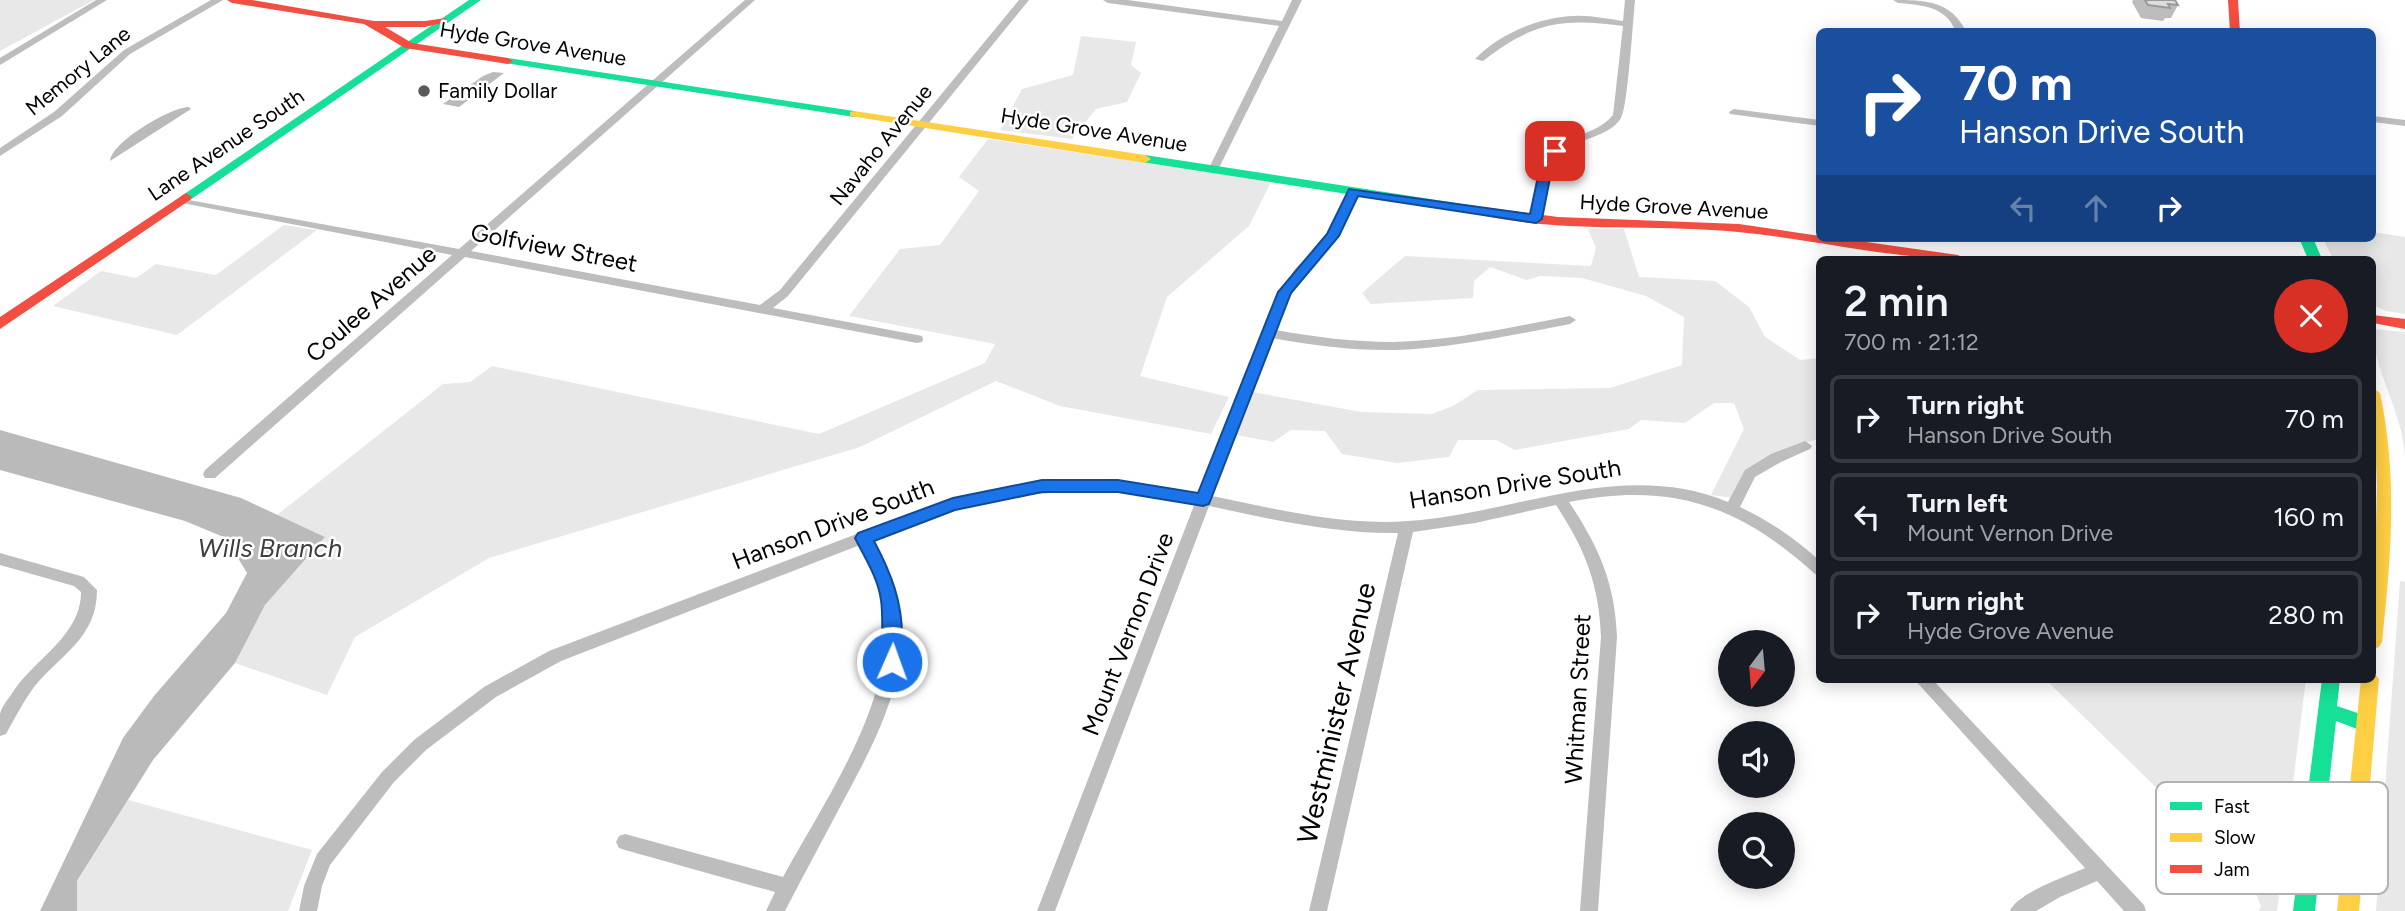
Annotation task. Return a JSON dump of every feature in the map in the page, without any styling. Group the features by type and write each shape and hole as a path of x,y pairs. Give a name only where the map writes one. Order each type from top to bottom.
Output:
{"street":[{"path":"0,62 102,0"},
{"name":"Memory Lane","path":"0,153 58,114 127,52 218,0"},
{"name":"Hyde Grove Avenue","path":"232,0 375,24 409,46 1536,219 1589,225 1703,225 1816,238"},
{"name":"Lane Avenue South","path":"0,324 476,0"},
{"name":"Coulee Avenue","path":"210,474 750,0"},
{"name":"Navaho Avenue","path":"762,310 784,293 1024,0"},
{"path":"1108,0 1285,24"},
{"path":"1213,170 1297,0"},
{"path":"1536,219 1550,157 1562,145 1610,125 1618,115 1630,0"},
{"path":"1898,0 1932,5 1948,11 1958,21 1960,28"},
{"path":"2233,0 2235,28"},
{"path":"375,24 425,24 450,18"},
{"path":"1480,59 1496,45 1557,20 1582,19 1628,24"},
{"path":"1734,112 1816,123"},
{"path":"2376,119 2405,123"},
{"name":"Mount Vernon Drive","path":"1046,911 1267,333 1285,292 1333,236 1354,191"},
{"name":"Golfview Street","path":"182,200 917,339"},
{"name":"Hyde Grove Avenue","path":"1847,242 1938,256"},
{"path":"2376,319 2405,324"},
{"path":"1267,333 1335,344 1409,346 1477,338 1570,320"},
{"path":"2376,406 2386,449 2380,499 2376,581"},
{"path":"1732,508 1750,474 1776,458 1805,446"},
{"name":"Hanson Drive South","path":"308,911 313,886 323,860 388,777 455,716 490,692 555,656 953,504 1042,486 1118,486 1203,500 1301,521 1372,528 1406,527 1478,518 1630,488 1680,493 1732,508 1781,536 1816,567"},
{"name":"Whitman Street","path":"1560,500 1595,555 1609,611 1589,911"},
{"name":"Westminister Avenue","path":"1318,911 1406,527"},
{"path":"775,911 864,747 887,689 892,662 890,597 883,575 864,538"},
{"path":"0,559 79,581 89,590 91,605 81,626 30,681 0,729"},
{"path":"1926,683 2137,911"},
{"path":"2319,782 2331,683"},
{"path":"2360,782 2370,683"},
{"path":"2327,710 2365,724"},
{"path":"625,842 788,887"},
{"path":"2019,911 2053,891 2100,871"}],"shaded area":[{"path":"0,0 94,0 0,51"},
{"path":"1081,36 1136,42 1131,65 1141,73 1127,102 1096,109 1072,139 1000,130 1022,89 1073,75"},
{"path":"988,139 1271,182 1249,226 1167,297 1140,376 1229,397 1211,434 1060,406 996,381 860,447 489,558 355,637 327,695 235,663 265,605 325,537 277,515 443,384 470,382 492,366 819,434 985,363 995,344 849,316 900,249 940,245 979,191 959,177"},
{"path":"284,225 317,230 177,335 53,306 101,271 136,278 156,264 216,275"},
{"path":"1588,229 1624,229 1639,277 1715,281 1749,307 1765,337 1800,360 1816,358 1816,439 1769,456 1734,498 1711,495 1744,429 1734,403 1714,403 1685,423 1641,420 1629,429 1515,450 1496,440 1458,440 1449,457 1397,463 1342,454 1325,431 1291,430 1273,442 1237,435 1253,392 1361,412 1432,414 1453,406 1478,390 1610,388 1682,365 1684,317 1646,296 1582,278 1540,276 1527,280 1490,267 1474,281 1473,298 1371,304 1362,293 1405,256 1591,266 1596,248"},
{"path":"2376,232 2405,237 2405,314 2376,306 2376,256 2332,256 2325,242 2376,242"},
{"path":"2376,329 2405,332 2405,457 2399,424 2378,360"},
{"path":"2400,581 2405,582 2405,911 2376,911 2377,894 2388,894 2388,782 2385,782"},
{"path":"2049,683 2306,683 2293,782 2156,782 2156,787"},
{"path":"128,800 312,850 288,911 77,911 77,882"},
{"path":"2256,894 2279,894 2277,911 2259,911 2261,906"}],"water":[{"path":"493,72 504,73 459,107 443,104 483,76"},
{"path":"189,107 191,109 110,161 120,145 143,127 169,113"},
{"name":"Wills Branch","path":"0,430 241,498 325,537 265,605 235,663 153,760 77,881 77,911 40,911 123,738 154,696 226,613 247,573 226,538 185,521 0,470"}],"building":[{"path":"2145,0 2175,0 2178,5 2168,4 2170,8 2148,5"}],"traffic: fast":[{"path":"186,197 476,0"},
{"path":"508,61 854,114"},
{"path":"1145,159 1482,211"},
{"path":"2308,242 2314,256"},
{"path":"2319,782 2331,683"},
{"path":"2327,710 2365,724"},
{"path":"2304,911 2306,894"}],"traffic: slow":[{"path":"854,114 1145,159"},
{"path":"2376,408 2385,487 2376,611"},
{"path":"2360,782 2370,683"},
{"path":"2348,911 2350,894"}],"traffic: jam":[{"path":"232,0 367,21 409,46 508,61"},
{"path":"2233,0 2235,28"},
{"path":"375,24 425,24 442,20"},
{"path":"0,324 186,197"},
{"path":"1482,211 1558,221 1739,228 1816,239"},
{"path":"1838,242 1937,256"},
{"path":"2376,319 2405,324"}],"place":[{"name":"Family Dollar","path":"424,91"}],"route":[{"path":"892,662 890,597 883,575 864,538 953,504 1042,486 1118,486 1203,500 1285,292 1299,272 1333,236 1354,191 1536,219 1547,163 1555,151"}]}
